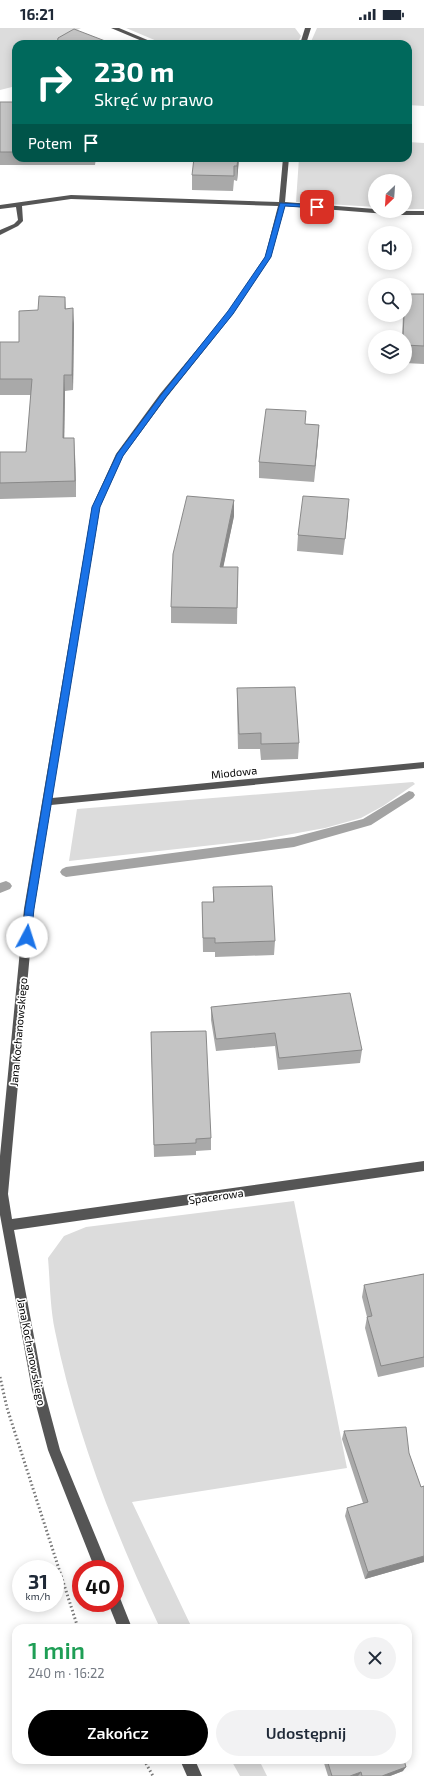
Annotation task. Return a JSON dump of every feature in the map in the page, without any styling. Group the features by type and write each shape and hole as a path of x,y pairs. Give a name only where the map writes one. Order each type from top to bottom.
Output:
{"street":[{"path":"114,28 144,40"},
{"path":"303,40 306,29"},
{"name":"Jana Kochanowskiego","path":"98,1560 54,1450 38,1390 2,1194 29,909 96,507 120,456 163,396 231,313 268,257 282,204 286,162"},
{"path":"0,207 71,197 282,204 399,213 424,213"},
{"path":"0,233 16,225 21,220 19,204"},
{"name":"Miodowa","path":"47,802 424,765"},
{"name":"Spacerowa","path":"8,1225 424,1166"},
{"path":"119,1612 123,1624"},
{"path":"188,1764 195,1776"}],"path":[{"path":"0,1377 42,1521 77,1624"},
{"path":"146,1764 153,1776"}],"shaded area":[{"path":"0,28 81,28 57,40 12,40 12,87 0,90"},
{"path":"126,28 295,28 301,36 299,40 154,40"},
{"path":"317,28 424,28 424,106 412,105 412,40 312,40"},
{"path":"412,142 424,143 424,209 412,209 412,174 368,174 368,207 296,202 299,162 412,162"},
{"path":"413,782 415,784 383,806 361,818 325,828 259,840 69,861 77,809"},
{"path":"294,1201 347,1468 132,1502 190,1624 158,1624 143,1592 98,1482 74,1408 53,1322 48,1258 64,1236 86,1227"},
{"path":"233,1764 261,1764 267,1776 240,1776"}],"building":[{"path":"74,29 103,40 58,40 58,38"},
{"path":"0,102 12,102 12,152 0,152"},
{"path":"194,162 238,162 237,166 234,166 234,176 192,175"},
{"path":"412,294 424,294 424,346 412,345 412,330 403,330 404,322 412,322"},
{"path":"39,296 65,297 65,309 73,308 72,375 64,375 63,438 74,438 75,481 0,483 0,452 26,452 32,379 0,379 0,342 19,342 19,311 38,310"},
{"path":"266,409 306,411 305,424 319,425 315,466 259,462"},
{"path":"187,496 234,500 220,567 238,567 237,608 171,607 173,554"},
{"path":"303,496 349,499 345,539 298,535"},
{"path":"295,687 299,743 261,744 261,733 239,734 237,688"},
{"path":"272,886 275,941 215,943 215,938 203,938 202,902 214,902 213,887"},
{"path":"350,993 362,1050 279,1058 275,1033 216,1039 211,1007"},
{"path":"206,1031 211,1138 196,1139 196,1143 154,1145 151,1032"},
{"path":"424,1274 424,1357 381,1366 367,1317 372,1316 364,1285"},
{"path":"406,1427 409,1453 421,1487 424,1486 424,1556 368,1572 347,1508 368,1502 344,1431"},
{"path":"328,1764 405,1764 406,1767 382,1776 362,1776 361,1772 350,1776 332,1776"}],"waterway":[{"path":"66,872 294,842 367,822 409,795"},
{"path":"0,888 6,886"}],"route":[{"path":"27,937 29,909 96,507 120,456 163,396 231,313 268,257 282,204 317,207"}]}
